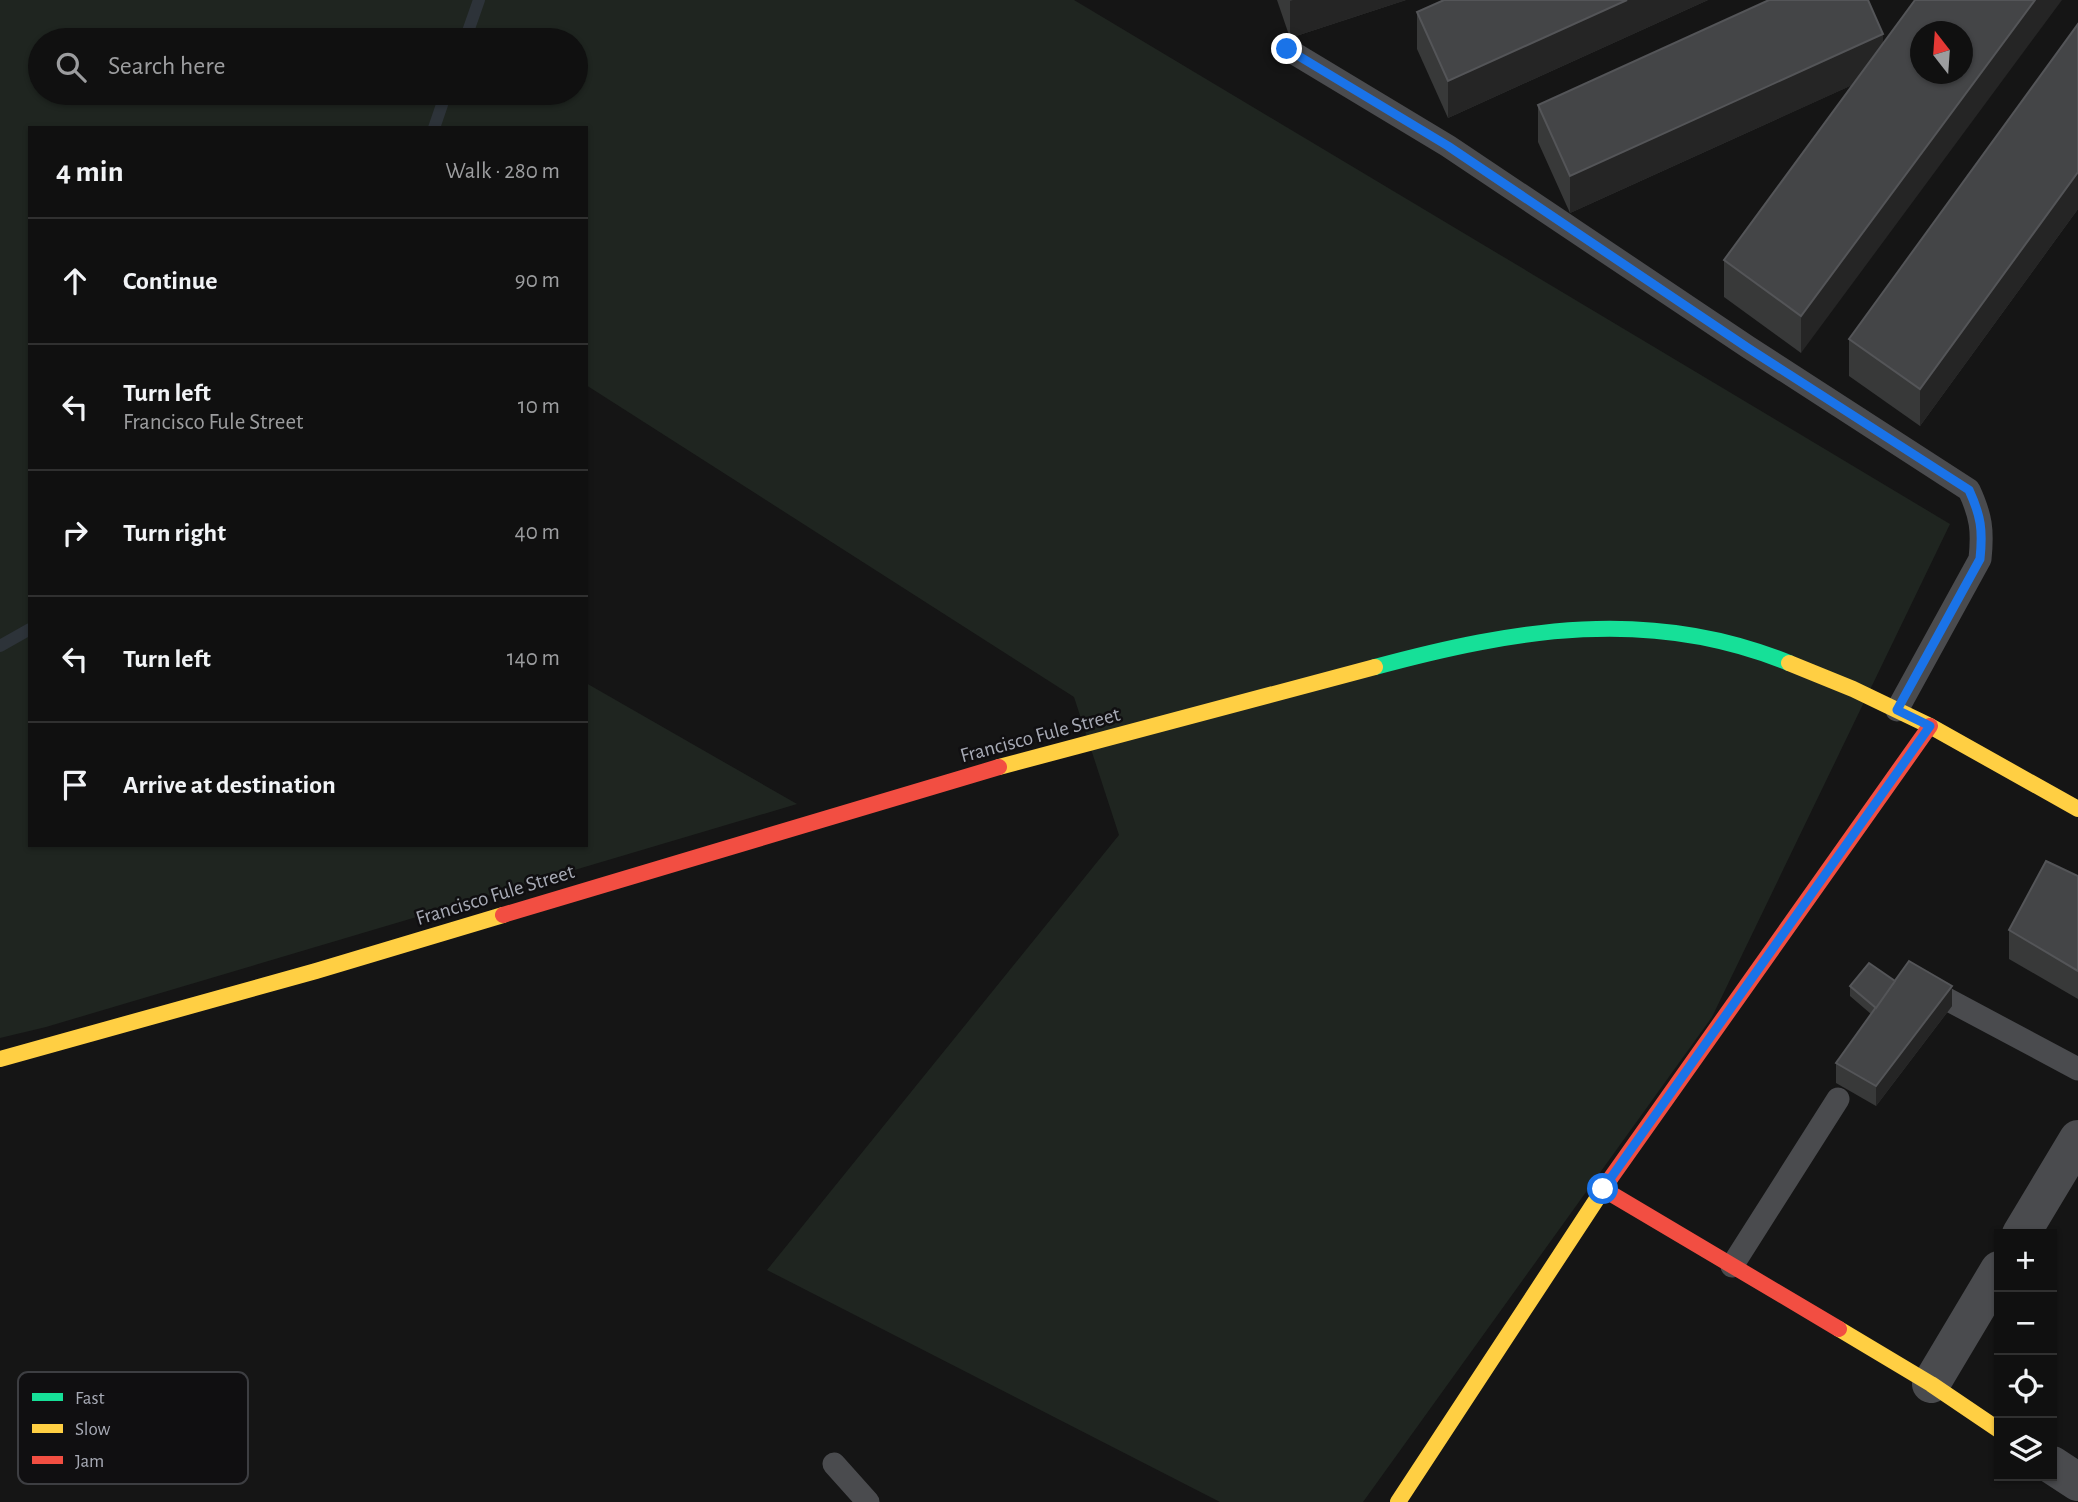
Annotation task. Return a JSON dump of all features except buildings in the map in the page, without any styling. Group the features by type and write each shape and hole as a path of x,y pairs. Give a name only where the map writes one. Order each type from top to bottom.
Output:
{"main road":[{"name":"Francisco Fule Street","path":"0,1059 316,971 979,772 1419,655 1514,635 1588,628 1681,632 1760,651 1853,689 1930,726 2078,809"},
{"path":"1398,1502 1603,1189 1930,726"},
{"path":"1603,1189 1931,1384 1994,1427"}],"street":[{"path":"2024,1229 2078,1139"},
{"path":"1931,1384 1994,1278"},
{"path":"2057,1468 2078,1482"}],"lane":[{"path":"1287,49 1448,146 1748,348 1969,490 1979,512 1983,533 1980,559 1897,710"},
{"path":"1920,985 2078,1069"},
{"path":"1732,1266 1838,1099"},
{"path":"834,1464 868,1502"}],"shaded area":[{"path":"0,0 1074,0 1950,524 1712,1017 1363,1502 1220,1502 767,1270 1119,835 1074,697 588,386 588,126 28,126 28,847 588,847 588,684 797,804 46,1027 0,1038"}],"waterway":[{"path":"469,28 479,0"},
{"path":"435,126 442,105"},
{"path":"0,646 28,630"}],"traffic: fast":[{"path":"1375,667 1480,642 1583,629 1634,629 1686,634 1737,645 1789,663"}],"traffic: slow":[{"path":"1789,663 1853,689 1930,726 2078,809"},
{"path":"999,767 1375,667"},
{"path":"0,1059 316,971 503,915"},
{"path":"1398,1502 1610,1179"},
{"path":"1839,1329 1931,1384 1994,1427"}],"traffic: jam":[{"path":"1610,1179 1930,726"},
{"path":"503,915 999,767"},
{"path":"1603,1189 1839,1329"}],"route":[{"path":"1287,49 1448,146 1748,348 1969,490 1979,512 1983,533 1980,559 1897,710 1930,726 1603,1189"}]}
